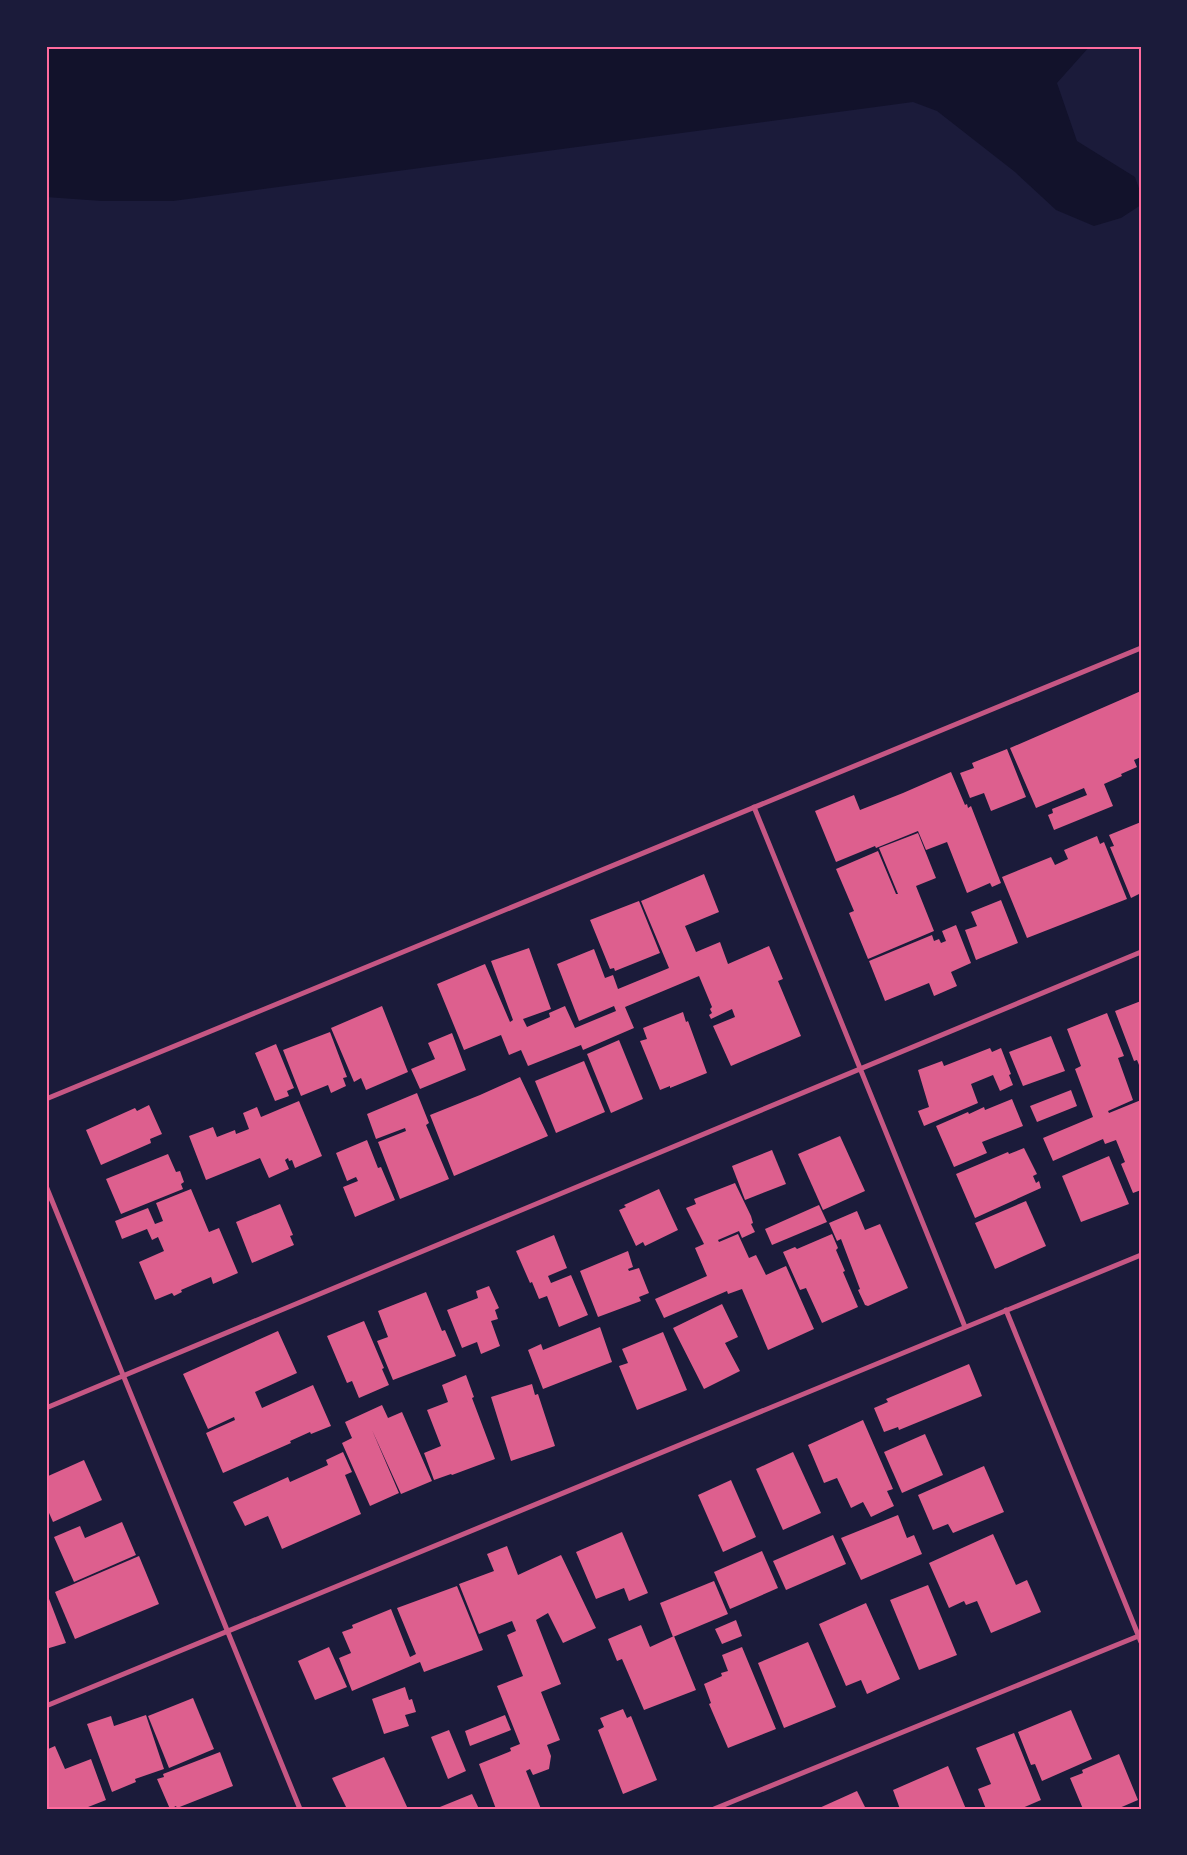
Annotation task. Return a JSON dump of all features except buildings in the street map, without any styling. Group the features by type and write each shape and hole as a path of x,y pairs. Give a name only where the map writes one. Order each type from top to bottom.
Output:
{"street":[{"path":"46,1099 1141,648"},
{"path":"754,807 965,1327"},
{"path":"46,1408 1141,952"},
{"path":"46,1186 300,1809"},
{"path":"46,1706 1141,1255"},
{"path":"1006,1310 1141,1642"},
{"path":"714,1809 1139,1635"}],"shaded area":[{"path":"46,46 1090,46 1057,83 1077,141 1135,177 1141,194 1141,205 1121,218 1094,226 1056,210 1015,172 937,111 913,102 173,201 102,201 46,197"}]}
